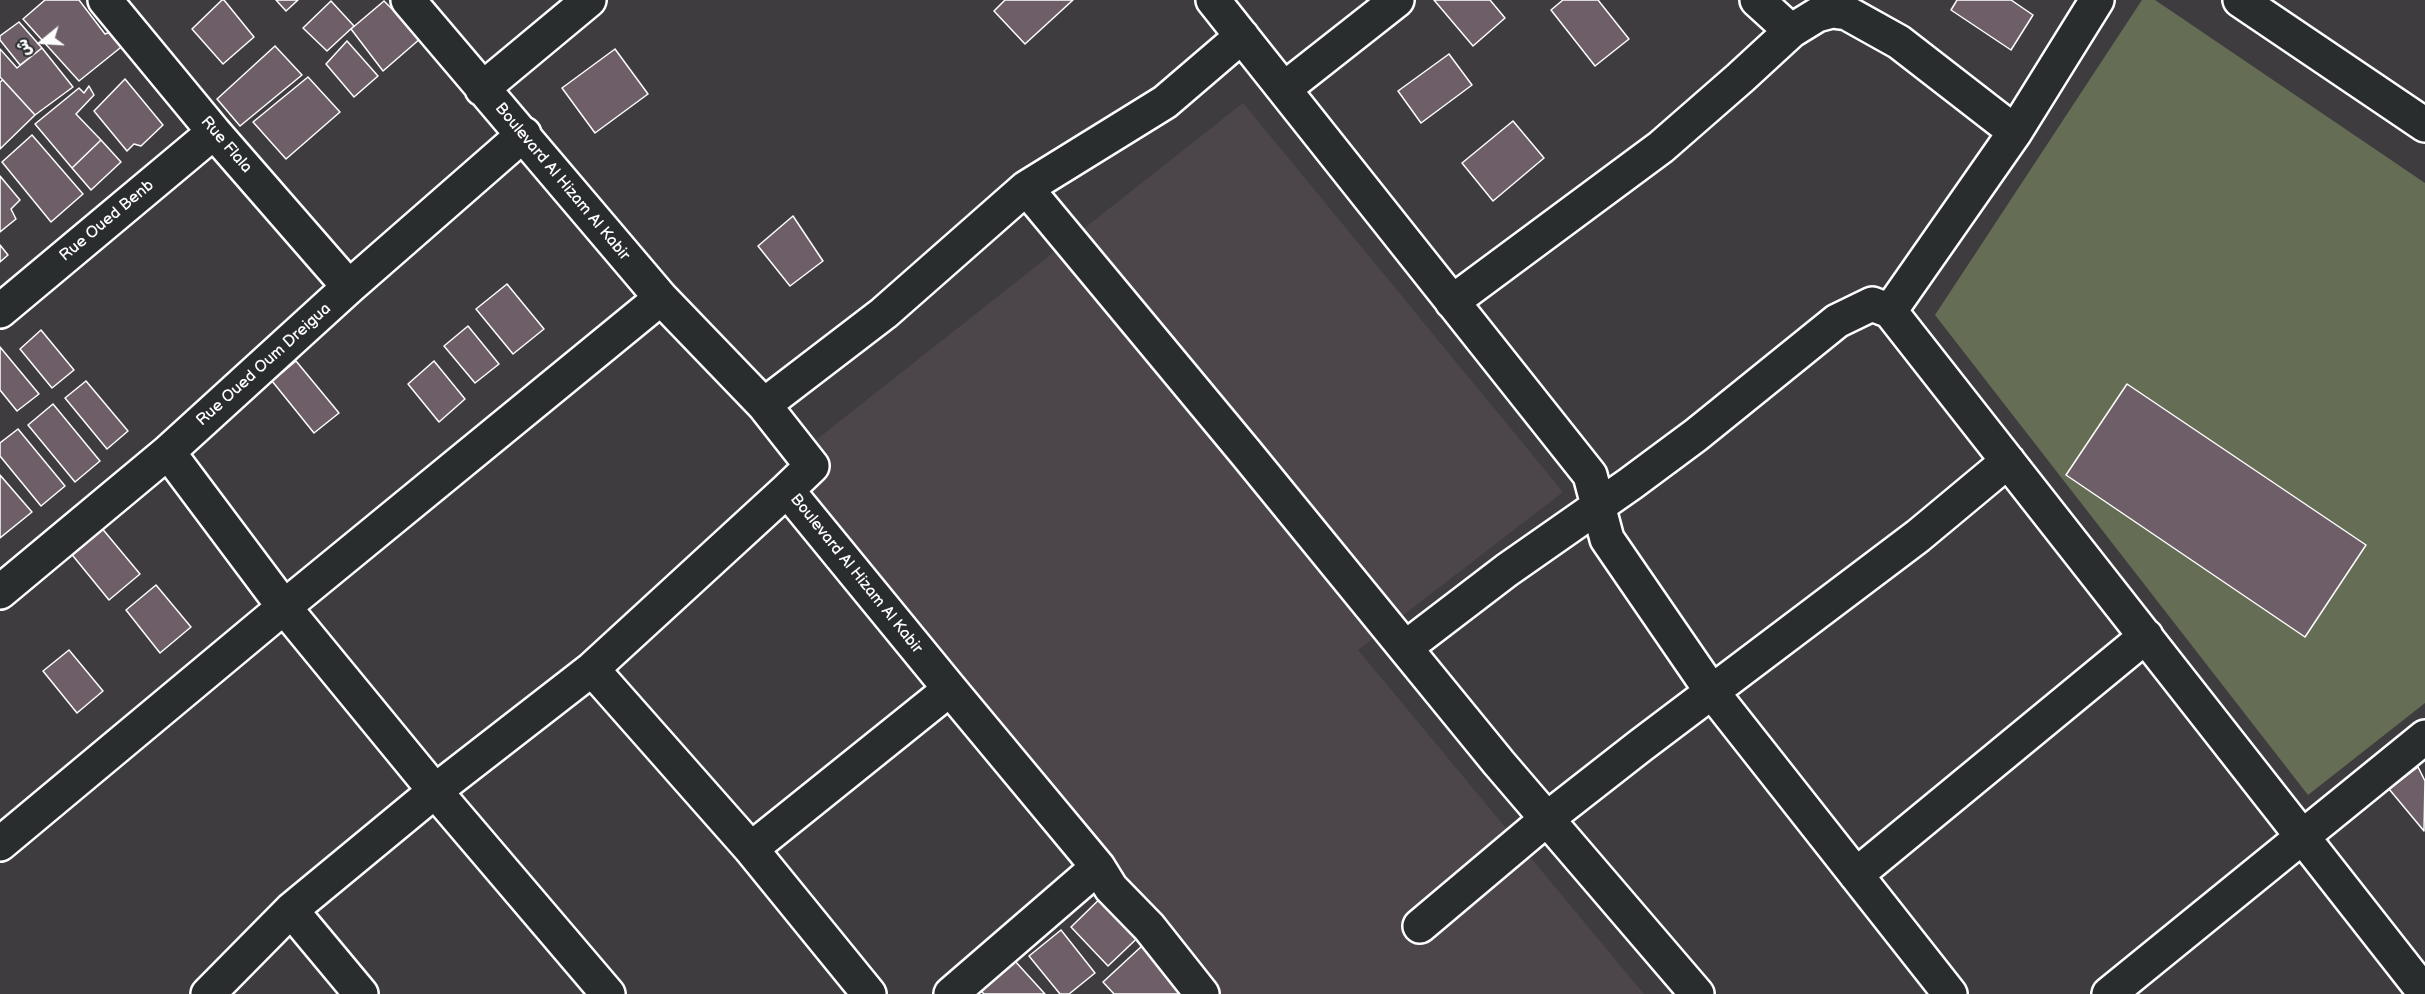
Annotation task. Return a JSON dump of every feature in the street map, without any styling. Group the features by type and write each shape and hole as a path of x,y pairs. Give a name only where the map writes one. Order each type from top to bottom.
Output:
{"street":[{"name":"Rue Flala","path":"105,0 214,132 349,287"},
{"name":"Boulevard Al Hizam Al Kabir","path":"408,0 661,298 764,405 812,466 787,490 1098,867 1111,888 1149,927 1202,994"},
{"path":"482,89 589,0"},
{"path":"1213,0 1590,475 1607,539 1712,692 1950,994"},
{"path":"1284,89 1397,0"},
{"path":"1757,0 1791,31"},
{"path":"1890,310 2015,132 2097,0"},
{"path":"2240,0 2425,125"},
{"path":"1452,302 1661,147 1791,31 1816,15 1832,11 1847,13 1899,42 2015,132"},
{"path":"764,405 884,313 1026,188 1165,102 1242,36"},
{"name":"Rue Oued Benb","path":"0,311 214,132"},
{"name":"Rue Oued Oum Dreigua","path":"0,592 168,452 349,287 524,134"},
{"path":"1026,188 1499,763 1697,994"},
{"path":"0,844 284,607 661,298"},
{"path":"1405,648 1507,570 1696,435 1838,321 1872,304 1890,310 2425,993"},
{"path":"168,452 284,607 435,791 608,994"},
{"path":"1420,926 1548,818 1918,536 2008,461"},
{"path":"208,994 291,910 435,791 592,669 787,490"},
{"path":"1856,875 2146,636"},
{"path":"592,669 751,849 869,994"},
{"path":"751,849 950,689"},
{"path":"2109,994 2425,737"},
{"path":"951,994 1098,867"},
{"path":"291,910 361,994"}],"shaded area":[{"path":"1243,103 1563,492 1358,650 1644,994 1217,994 787,490 788,462"}],"green space":[{"path":"2142,0 2155,0 2425,183 2425,703 2308,795 1935,315"}],"building":[{"path":"45,0 79,0 105,34 113,31 125,44 79,81 23,19"},
{"path":"222,0 254,37 223,64 192,29"},
{"path":"276,0 298,0 286,11"},
{"path":"1005,0 1073,0 1025,44 994,11"},
{"path":"1434,0 1490,0 1505,18 1473,46"},
{"path":"1563,0 1598,0 1629,39 1595,66 1551,10"},
{"path":"1957,0 2011,0 2033,15 2011,50 1951,10"},
{"path":"331,1 354,26 327,51 303,28"},
{"path":"384,1 421,38 383,71 351,29"},
{"path":"19,22 42,48 20,65 0,40 0,36"},
{"path":"347,41 378,76 354,97 326,64"},
{"path":"275,46 302,75 240,126 217,99"},
{"path":"42,48 73,87 35,115 0,77 0,49 17,68"},
{"path":"615,49 648,94 595,133 562,88"},
{"path":"1449,54 1472,85 1421,123 1398,91"},
{"path":"308,77 340,112 286,159 253,122"},
{"path":"125,79 163,125 141,146 134,144 127,151 94,111"},
{"path":"3,80 35,115 0,149 0,82"},
{"path":"89,86 94,95 76,114 101,140 72,168 35,124 79,88 84,93"},
{"path":"1513,121 1544,158 1493,201 1462,163"},
{"path":"32,135 83,194 51,222 2,162"},
{"path":"101,140 121,162 91,190 72,168"},
{"path":"0,176 20,200 11,209 16,219 0,232"},
{"path":"793,216 823,261 790,286 758,246"},
{"path":"0,245 8,255 0,262"},
{"path":"507,284 544,329 513,354 476,309"},
{"path":"468,326 499,364 475,383 444,346"},
{"path":"41,330 74,370 52,388 20,349"},
{"path":"0,347 39,394 17,411 0,390"},
{"path":"296,361 339,413 314,433 272,381"},
{"path":"434,361 465,399 439,422 408,384"},
{"path":"86,381 128,431 107,449 65,398"},
{"path":"2127,384 2366,545 2305,637 2066,475"},
{"path":"53,404 100,461 75,482 28,425"},
{"path":"18,429 65,486 41,506 0,456 0,443"},
{"path":"0,475 32,512 0,538"},
{"path":"100,526 140,574 109,600 69,551"},
{"path":"156,585 191,627 160,653 126,610"},
{"path":"69,650 103,691 77,713 43,671"},
{"path":"2418,767 2425,781 2424,831 2389,789"},
{"path":"1111,888 1149,927 1108,966 1071,927"},
{"path":"1061,930 1095,973 1069,994 1060,994 1029,956"},
{"path":"1143,945 1187,994 1114,994 1103,982"},
{"path":"1014,960 1045,994 984,994 980,990"}]}
